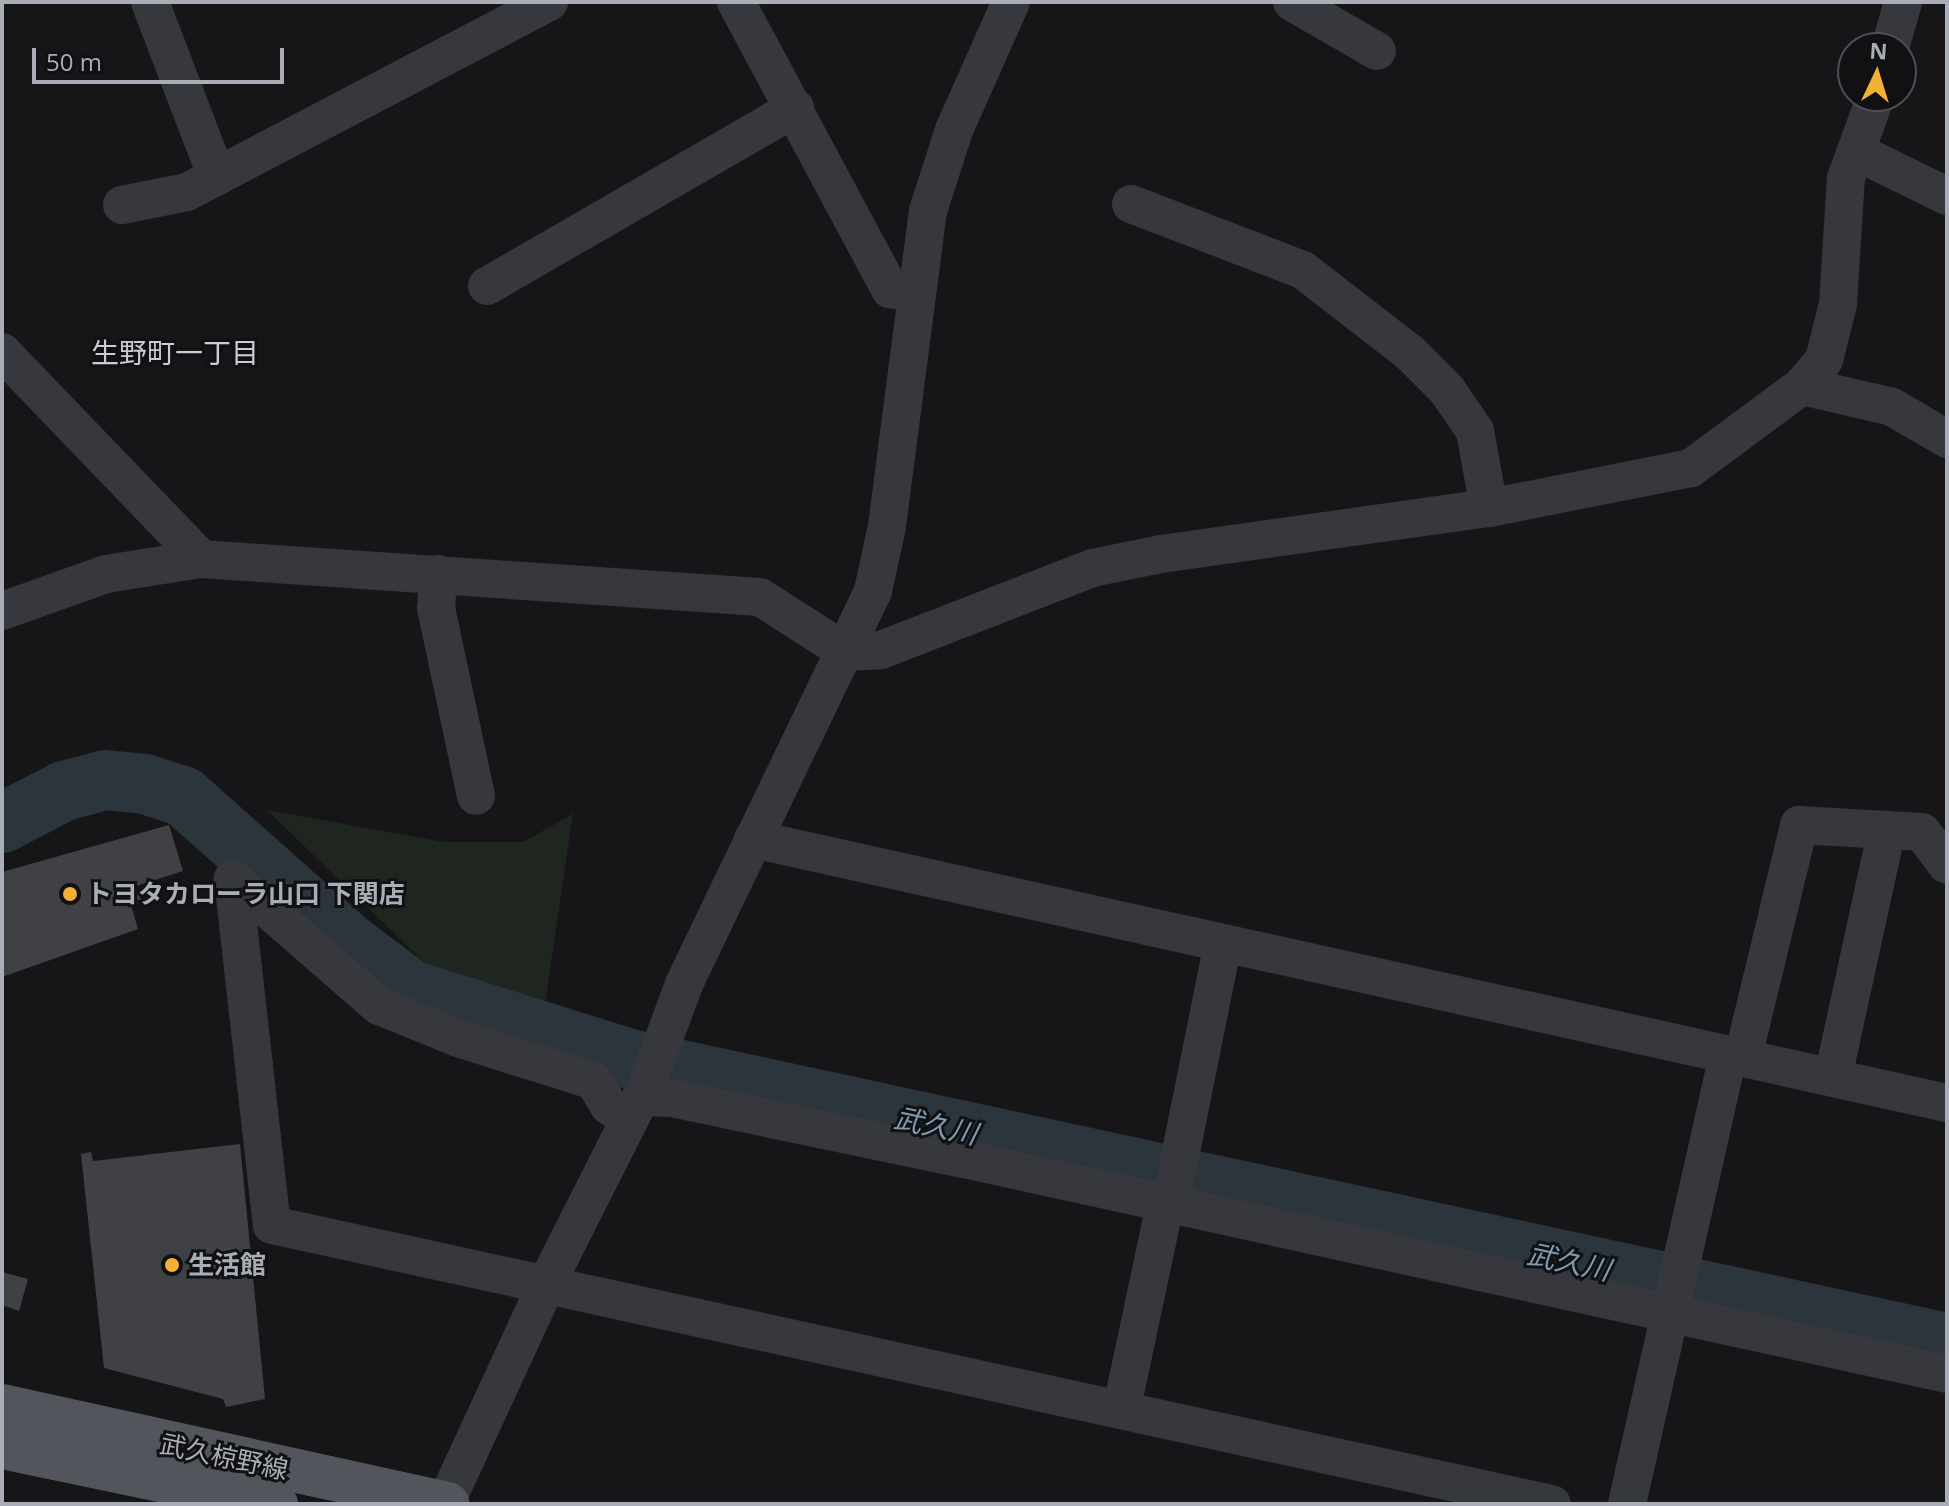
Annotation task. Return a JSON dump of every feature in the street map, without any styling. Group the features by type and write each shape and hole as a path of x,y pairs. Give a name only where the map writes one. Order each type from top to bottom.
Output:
{"main road":[{"name":"武久椋野線","path":"2,1406 446,1504"},
{"name":"武久椋野線","path":"2,1447 276,1504"}],"street":[{"path":"150,2 217,177"},
{"path":"122,205 187,192 549,2"},
{"path":"736,2 890,289 915,293"},
{"path":"446,1504 546,1285 639,1101 667,1039 684,984 873,591 887,526 928,211 954,130 1011,2"},
{"path":"1292,2 1377,51"},
{"path":"1895,32 1903,2"},
{"path":"487,286 795,108"},
{"path":"2,611 106,574 201,559 760,597 846,652 881,650 1092,568 1161,554 1489,508 1691,468 1802,386 1824,360 1835,324 1846,178 1871,112"},
{"path":"1857,152 1947,196"},
{"path":"1131,204 1303,270 1410,353 1447,390 1475,431 1489,508"},
{"path":"2,352 201,559"},
{"path":"1802,386 1892,407 1947,439"},
{"path":"438,574 436,608 476,796"},
{"path":"1627,1504 1681,1262 1799,825 1922,832 1947,865"},
{"path":"1833,1077 1887,830"},
{"path":"753,839 1947,1103"},
{"path":"1552,1504 1122,1407 272,1225 233,879 379,1006 458,1038 594,1081 609,1106 671,1098 1671,1310 1947,1374"},
{"path":"1122,1407 1169,1203 1223,943"}],"shaded area":[{"path":"267,810 444,842 523,842 573,814 544,1011 431,969"}],"building":[{"name":"トヨタカローラ山口 下関店","path":"169,825 183,871 136,886 142,902 131,905 138,929 2,977 2,872"},
{"name":"生活館","path":"240,1144 265,1399 226,1407 223,1399 104,1368 81,1154 91,1152 93,1161"},
{"path":"2,1272 28,1279 19,1311 2,1305"}],"waterway":[{"name":"武久川","path":"2,823 64,791 105,780 145,784 183,796 351,945 411,990 630,1059 1947,1343"}],"place":[{"name":"トヨタカローラ山口 下関店","path":"70,894"},
{"name":"生活館","path":"172,1265"}],"district":[{"name":"生野町一丁目","path":"175,352"}]}
